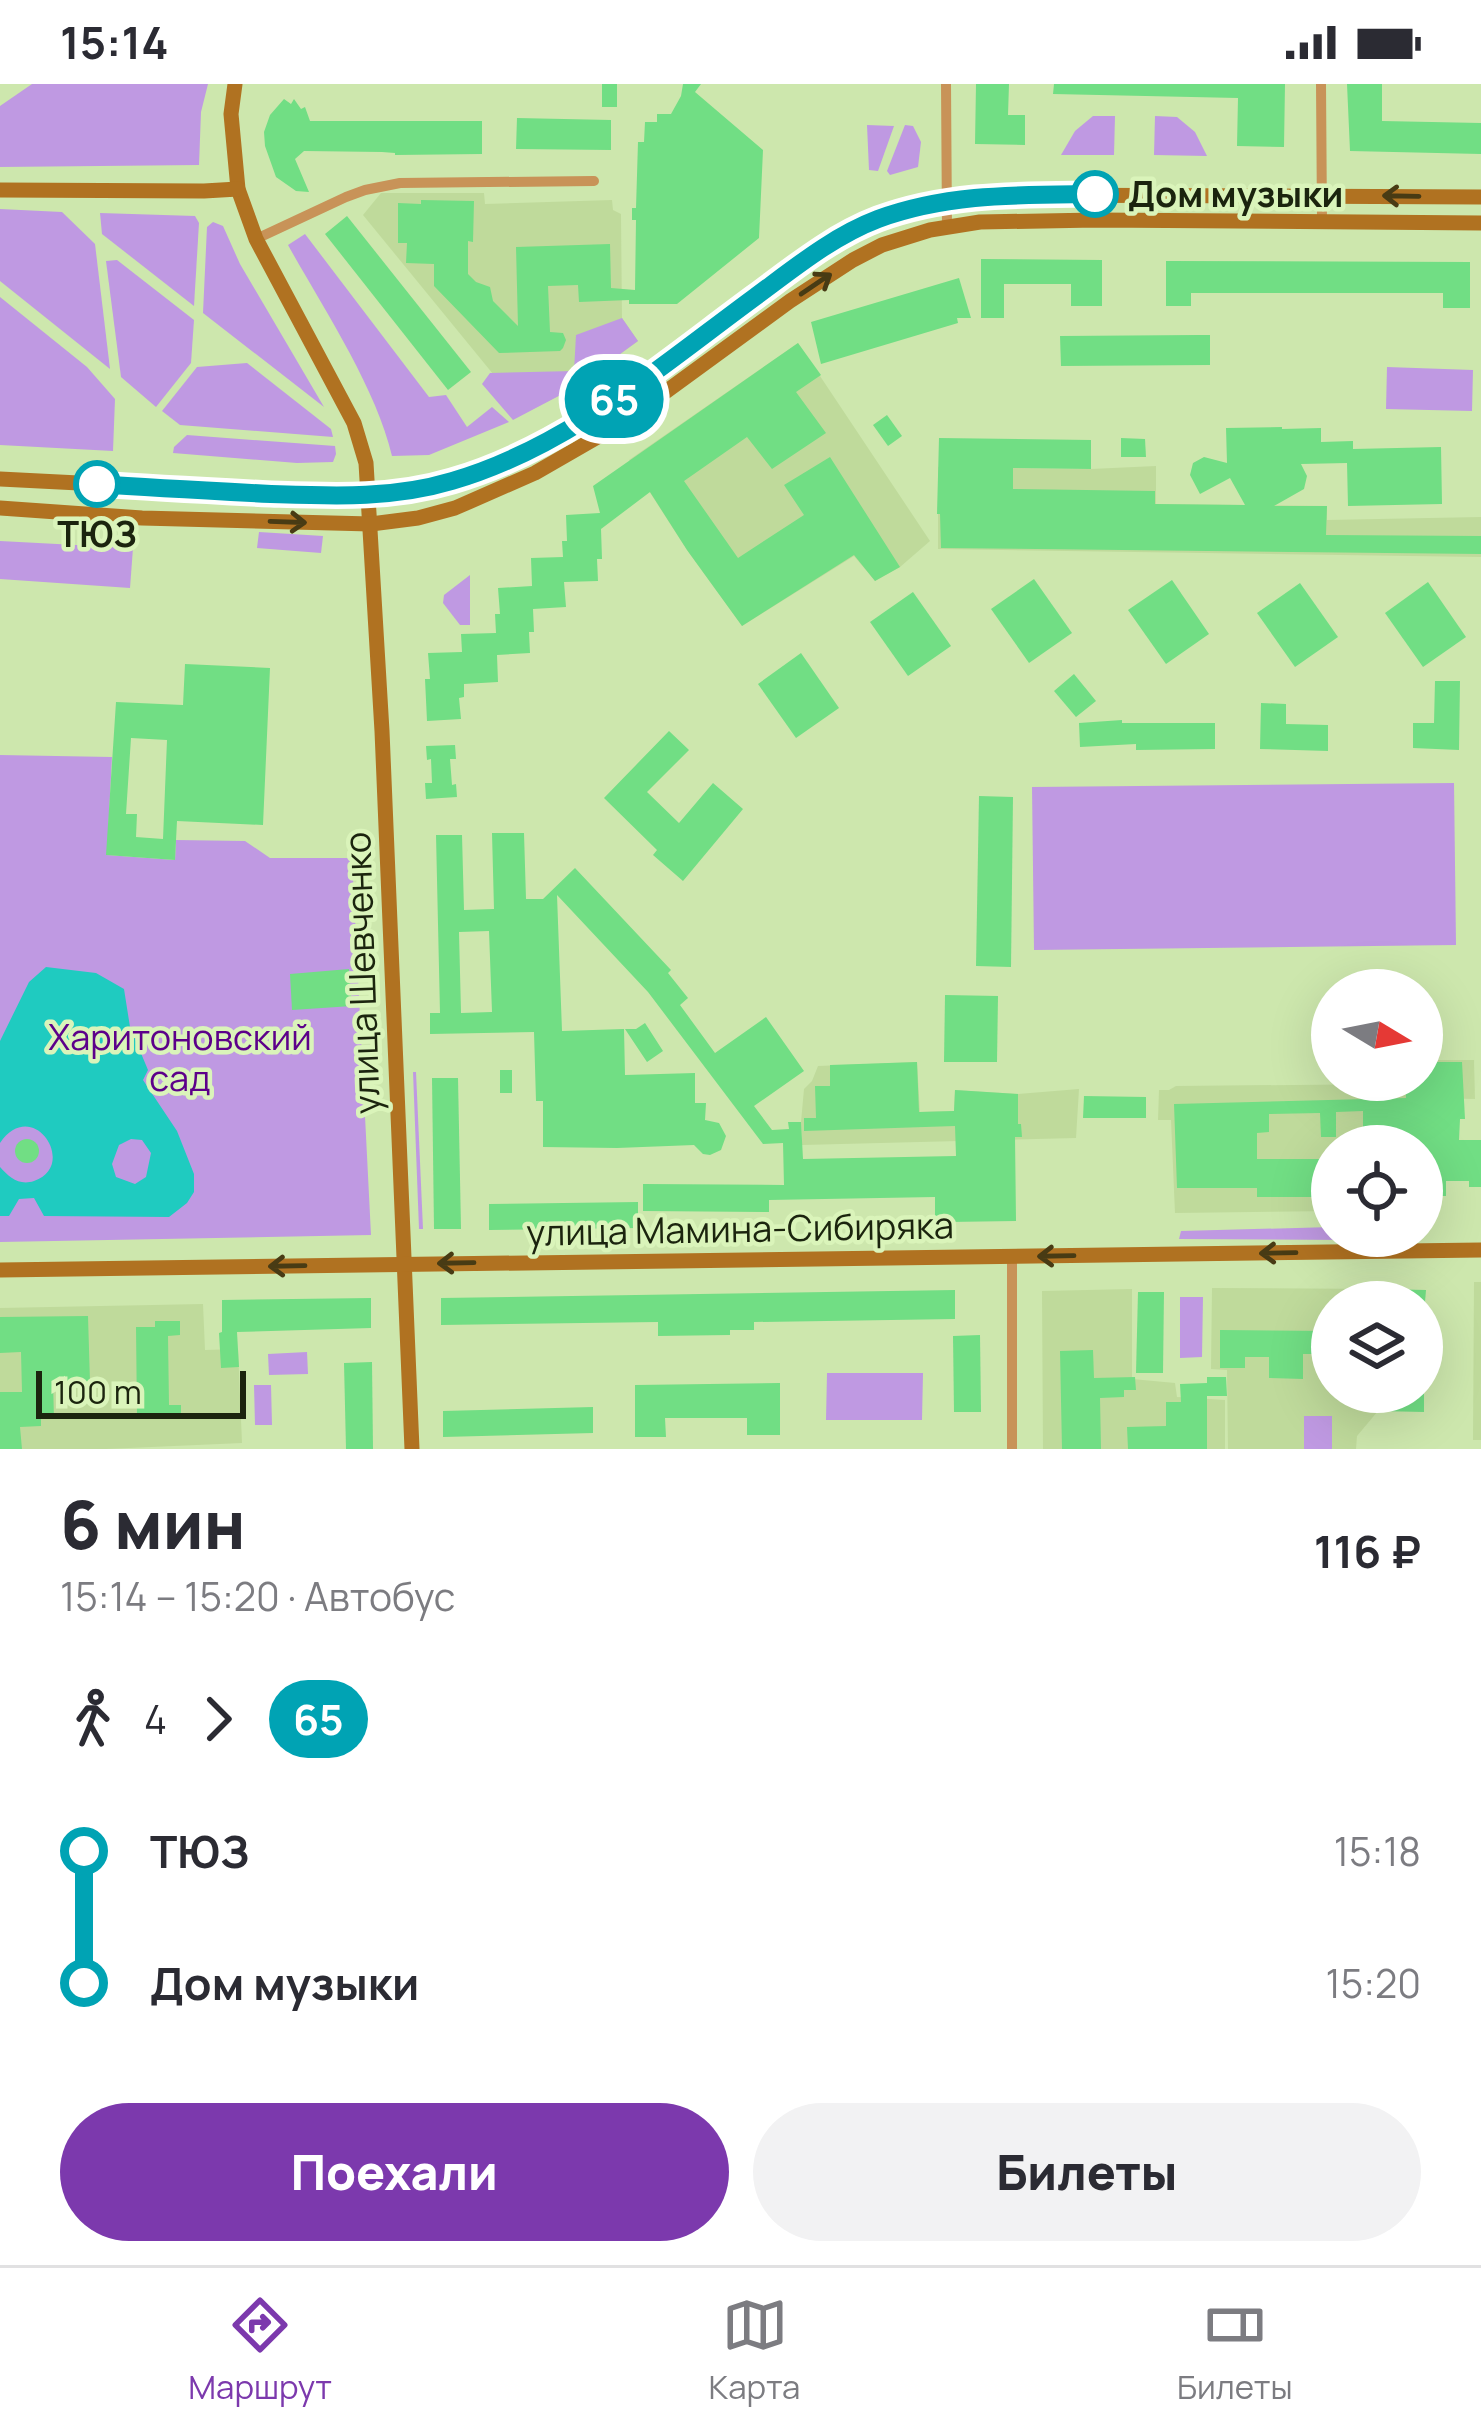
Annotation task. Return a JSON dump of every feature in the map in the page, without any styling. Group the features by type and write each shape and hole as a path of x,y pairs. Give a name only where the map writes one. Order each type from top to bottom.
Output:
{"main road":[{"name":"улица Шевченко","path":"235,84 231,114 238,189 256,239 354,423 366,463 412,1449"},
{"path":"0,190 238,189"},
{"path":"0,479 370,496 451,482 571,428 842,237 874,221 945,200 1009,195 1481,197"},
{"path":"0,508 142,518 371,524 455,508 535,473 627,420 853,260 882,245 946,227 1011,221 1481,223"},
{"name":"улица Мамина-Сибиряка","path":"0,1270 1481,1250"}],"street":[{"path":"946,84 946,227"},
{"path":"1321,84 1322,221"},
{"path":"256,239 346,197 400,183 594,181"},
{"path":"1012,1256 1012,1449"}],"shaded area":[{"path":"381,193 484,193 485,204 612,200 613,210 621,214 622,318 638,341 572,389 525,413 363,215"},
{"path":"798,343 930,541 875,581 854,556 742,626 629,460"},
{"path":"1156,466 1156,504 1327,506 1327,520 1481,517 1481,557 938,549 938,467"},
{"path":"1443,1060 1474,1060 1475,1099 1443,1098"},
{"path":"917,1062 920,1112 954,1111 955,1090 1018,1094 1079,1089 1076,1138 802,1145 804,1089 818,1066"},
{"path":"1311,1085 1311,1101 1431,1101 1416,1125 1311,1125 1311,1211 1175,1213 1171,1120 1158,1120 1159,1090"},
{"path":"1474,1282 1481,1282 1481,1440 1473,1440"},
{"path":"1212,1288 1311,1289 1311,1413 1376,1413 1357,1436 1356,1449 1228,1449 1227,1370 1211,1369"},
{"path":"1132,1289 1132,1379 1175,1383 1177,1397 1225,1400 1225,1449 1043,1449 1042,1291"},
{"path":"203,1304 205,1350 238,1349 242,1443 106,1449 22,1449 0,1444 0,1308"}],"green space":[{"path":"32,84 208,84 201,112 199,165 0,167 0,106"},
{"path":"1093,116 1115,116 1114,155 1061,155 1075,131"},
{"path":"1155,116 1177,117 1195,132 1207,156 1154,155"},
{"path":"867,125 894,126 878,171 869,170"},
{"path":"905,125 913,126 921,142 918,167 890,175 887,171"},
{"path":"0,209 62,212 95,244 110,369 0,281"},
{"path":"100,213 195,216 199,223 194,306 102,234"},
{"path":"213,222 223,226 240,264 324,407 203,313 207,227"},
{"path":"305,234 429,397 446,395 467,427 492,407 509,422 429,455 392,456 361,376 288,245"},
{"path":"117,260 194,320 191,363 156,407 121,377 106,261"},
{"path":"0,297 87,367 115,399 113,451 0,445"},
{"path":"622,318 638,341 572,389 513,420 482,384 490,373 574,371 576,335"},
{"path":"247,363 331,429 333,437 180,425 162,411 197,367"},
{"path":"1387,367 1473,370 1472,411 1386,409"},
{"path":"187,435 335,446 336,454 333,462 297,463 173,453"},
{"path":"259,532 323,536 321,553 257,548"},
{"path":"0,541 133,548 130,588 0,579"},
{"path":"470,575 470,625 460,625 443,603 444,595"},
{"name":"Харитоновский сад","path":"0,755 112,757 107,855 175,860 176,840 245,841 270,858 352,858 371,1235 0,1242"},
{"path":"1454,783 1456,945 1034,950 1032,787"},
{"path":"416,1072 423,1229 419,1229"},
{"path":"1311,1228 1311,1240 1179,1239 1181,1231"},
{"path":"1180,1297 1203,1297 1202,1357 1180,1358"},
{"path":"307,1352 308,1374 269,1375 268,1354"},
{"path":"827,1373 923,1373 922,1420 826,1420"},
{"path":"254,1385 271,1385 272,1425 255,1425"},
{"path":"1304,1416 1332,1416 1332,1449 1304,1449"}],"water":[{"path":"46,967 96,973 124,989 130,1027 148,1070 143,1080 177,1131 194,1174 194,1192 169,1217 44,1216 34,1198 19,1199 9,1216 0,1216 0,1167 15,1180 29,1182 47,1173 52,1162 52,1150 37,1130 13,1130 0,1143 0,1041 29,982","holes":["142,1140 151,1153 146,1177 135,1184 116,1177 112,1164 119,1145"]}],"building":[{"path":"602,84 617,84 617,107 602,107"},
{"path":"683,84 701,84 695,92 763,150 759,238 677,304 579,302 578,285 548,286 550,332 563,333 563,348 499,353 434,286 434,264 406,263 407,243 398,243 398,203 474,201 468,274 490,287 493,301 518,326 516,247 610,244 611,288 635,290 632,208 636,208 638,142 644,142 645,122 657,122 657,114 671,114"},
{"path":"976,84 1009,84 1008,115 1025,115 1025,145 975,144"},
{"path":"1054,84 1285,84 1284,147 1237,146 1238,98 1053,94"},
{"path":"1347,84 1382,84 1382,121 1481,123 1481,154 1350,151"},
{"path":"284,99 305,107 310,121 482,121 482,154 304,151 295,159 309,192 296,191 276,177 265,146 270,115"},
{"path":"517,118 611,120 611,150 516,149"},
{"path":"347,216 471,372 448,390 325,234"},
{"path":"981,259 1102,260 1102,306 1071,306 1071,284 1004,284 1004,318 981,318"},
{"path":"1166,261 1470,262 1470,308 1443,308 1443,293 1191,293 1191,306 1166,306"},
{"path":"959,278 971,318 957,318 958,323 821,364 811,322"},
{"path":"1210,335 1210,365 1061,366 1060,336"},
{"path":"798,343 821,375 796,392 826,433 772,469 747,437 684,481 738,558 804,515 784,485 830,457 900,567 875,581 854,555 742,626 650,492 601,529 598,581 564,582 566,607 533,609 530,653 497,655 498,682 464,684 464,697 459,698 461,719 427,721 428,653 462,652 461,634 496,633 498,588 532,586 531,558 563,557 566,515 600,513 593,486"},
{"path":"887,415 902,436 888,446 873,425"},
{"path":"1226,428 1321,428 1321,442 1353,441 1353,449 1441,447 1442,504 1348,506 1347,463 1301,464 1307,476 1304,489 1274,506 1327,506 1326,535 1481,536 1481,554 941,548 939,438 1091,440 1091,469 1013,468 1013,489 1155,491 1155,504 1245,505 1230,478 1200,494 1190,475 1193,463 1204,457 1227,463"},
{"path":"1121,438 1145,439 1146,457 1121,457"},
{"path":"1034,579 1072,633 1029,663 991,609"},
{"path":"1172,580 1209,634 1166,664 1128,610"},
{"path":"1428,582 1466,637 1423,667 1385,613"},
{"path":"1300,583 1338,637 1295,667 1257,613"},
{"path":"913,592 951,646 908,676 870,622"},
{"path":"801,653 839,708 796,738 758,684"},
{"path":"185,664 270,668 263,825 177,821 175,860 106,855 116,702 183,705","holes":["131,738 167,740 163,839 136,837 137,814 126,814"]},
{"path":"1074,674 1096,701 1076,717 1054,691"},
{"path":"1435,681 1460,681 1459,750 1413,748 1413,723 1434,723"},
{"path":"1261,703 1286,704 1286,724 1328,725 1328,751 1260,749"},
{"path":"1079,723 1215,723 1215,749 1136,750 1136,744 1080,747"},
{"path":"669,731 689,750 647,792 679,823 713,783 743,809 683,881 653,855 657,850 604,798"},
{"path":"455,745 456,759 450,759 457,797 426,799 425,783 432,783 426,746"},
{"path":"979,796 1013,797 1011,967 976,966"},
{"path":"492,833 524,833 526,899 543,899 575,868 671,970 668,973 688,998 680,1005 715,1053 766,1017 804,1071 754,1106 772,1130 801,1122 803,1159 956,1156 955,1126 804,1131 804,1118 816,1118 815,1086 830,1086 830,1065 917,1062 919,1112 954,1111 955,1090 1018,1094 1022,1137 1015,1137 1016,1221 935,1219 935,1197 769,1200 769,1212 643,1211 643,1184 784,1185 783,1143 763,1144 648,992 557,895 562,1031 624,1029 625,1075 695,1073 695,1103 706,1103 705,1120 719,1123 726,1136 721,1150 710,1155 694,1145 543,1147 534,1032 430,1034 430,1013 440,1013 436,835 462,835 464,910 494,909","holes":["489,931 492,1012 461,1013 459,932"]},
{"path":"349,969 352,1006 292,1010 290,974"},
{"path":"945,995 998,996 997,1062 944,1062"},
{"path":"645,1023 663,1051 647,1062 625,1029"},
{"path":"1443,1062 1462,1062 1465,1119 1460,1119 1459,1140 1481,1140 1481,1187 1469,1187 1469,1181 1446,1181 1443,1196 1443,1125 1363,1125 1363,1111 1336,1112 1336,1125 1320,1125 1320,1113 1269,1114 1269,1132 1257,1133 1257,1159 1311,1159 1311,1197 1257,1197 1257,1188 1177,1188 1174,1104 1443,1101"},
{"path":"500,1070 512,1070 512,1093 500,1093"},
{"path":"432,1078 458,1078 461,1229 434,1229"},
{"path":"1084,1096 1146,1097 1146,1118 1083,1118"},
{"path":"27,1139 36,1142 36,1160 27,1163 18,1160 15,1151 18,1142"},
{"path":"638,1202 638,1228 489,1230 489,1204"},
{"path":"955,1290 955,1319 754,1322 754,1330 730,1330 730,1335 658,1336 658,1322 441,1325 441,1298"},
{"path":"1138,1292 1164,1292 1163,1373 1136,1373"},
{"path":"371,1298 371,1328 237,1332 239,1367 221,1368 222,1300"},
{"path":"88,1316 90,1382 53,1382 54,1419 41,1419 41,1426 20,1427 22,1449 0,1449 0,1392 22,1392 21,1352 0,1353 0,1317"},
{"path":"155,1321 180,1321 180,1335 168,1336 169,1405 181,1405 181,1419 137,1417 136,1327 155,1327"},
{"path":"1220,1330 1311,1331 1311,1354 1303,1354 1303,1379 1269,1378 1269,1357 1245,1357 1245,1368 1220,1368"},
{"path":"980,1335 981,1412 954,1412 953,1336"},
{"path":"1093,1350 1094,1378 1135,1377 1136,1390 1124,1390 1124,1397 1100,1398 1101,1449 1062,1449 1060,1351"},
{"path":"372,1362 373,1449 346,1449 344,1363"},
{"path":"1207,1377 1226,1377 1227,1396 1207,1396 1207,1449 1128,1449 1127,1427 1166,1426 1166,1402 1181,1402 1180,1384 1207,1383"},
{"path":"780,1383 780,1435 747,1435 747,1418 665,1418 666,1437 635,1437 635,1385"},
{"path":"593,1407 593,1433 443,1437 443,1411"}],"bus line":[{"name":"65","path":"97,484 370,496 451,482 571,428 812,256 874,221 922,205 978,196 1095,194"}],"place":[{"name":"Дом музыки","path":"1095,194"},
{"name":"ТЮЗ","path":"97,484"}]}
